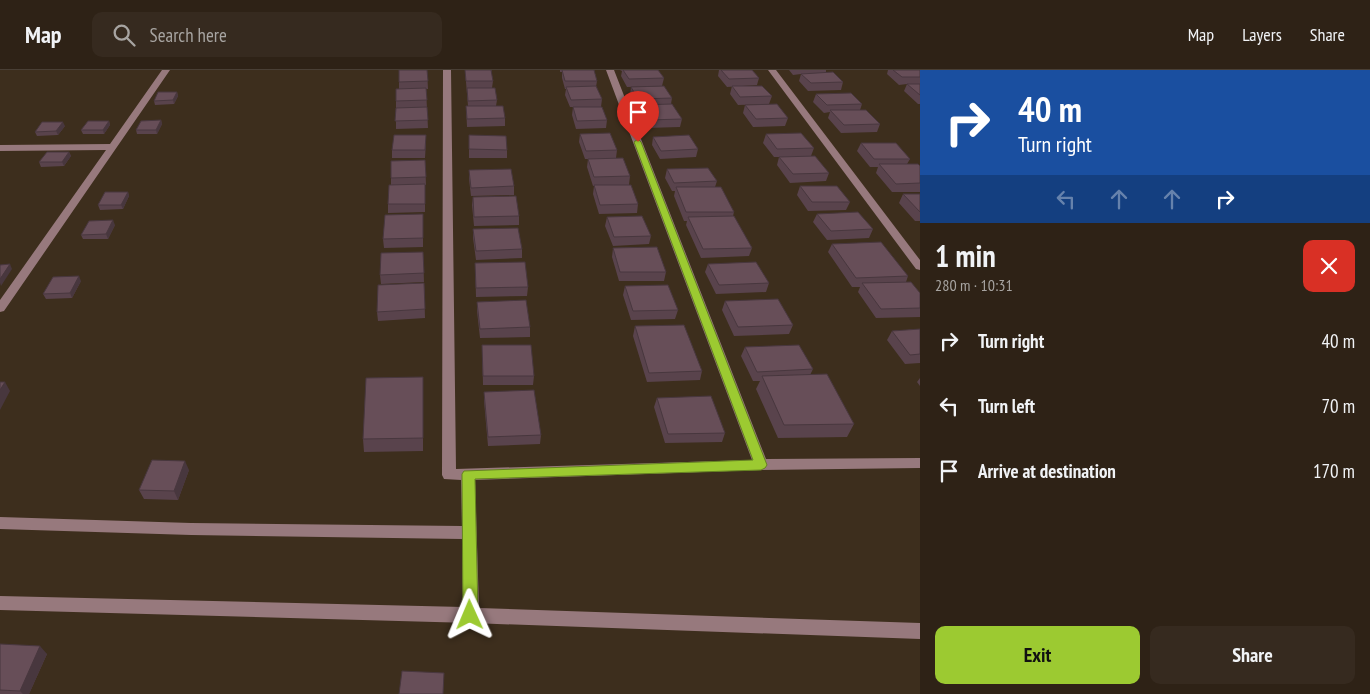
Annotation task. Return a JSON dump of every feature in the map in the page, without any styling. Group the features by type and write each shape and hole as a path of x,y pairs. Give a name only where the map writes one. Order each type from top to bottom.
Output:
{"street":[{"path":"0,308 166,70"},
{"path":"447,70 450,475 761,465 920,463"},
{"path":"610,70 761,465"},
{"path":"772,70 920,266"},
{"path":"0,148 113,147"},
{"path":"468,474 470,615"},
{"path":"0,522 201,529 469,533"},
{"path":"0,603 470,615 920,630"}],"building":[{"path":"399,70 427,70 428,81 399,82"},
{"path":"465,70 491,70 493,81 466,81"},
{"path":"562,70 594,70 597,81 565,81"},
{"path":"623,70 658,70 664,78 629,79"},
{"path":"721,70 752,70 759,78 729,79"},
{"path":"893,70 920,70 920,77 902,77"},
{"path":"833,72 843,82 811,83 801,74"},
{"path":"907,84 920,84 920,95"},
{"path":"596,86 602,99 571,100 566,87"},
{"path":"664,86 672,98 638,99 631,87"},
{"path":"732,86 762,86 772,96 740,97"},
{"path":"426,88 427,100 396,101 396,89"},
{"path":"467,88 495,88 497,100 468,101"},
{"path":"158,92 177,92 173,100 154,101"},
{"path":"851,93 862,104 827,105 816,94"},
{"path":"672,104 682,119 648,120 639,105"},
{"path":"777,104 788,118 756,119 745,105"},
{"path":"466,106 503,106 505,118 467,119"},
{"path":"427,107 428,120 395,121 396,108"},
{"path":"573,107 602,107 607,120 577,121"},
{"path":"830,110 866,110 880,124 844,125"},
{"path":"161,120 156,130 136,130 141,121"},
{"path":"88,121 109,121 103,130 81,130"},
{"path":"42,122 63,122 56,131 35,132"},
{"path":"610,133 617,150 586,151 580,134"},
{"path":"801,133 814,148 777,149 766,134"},
{"path":"394,135 426,135 425,150 392,150"},
{"path":"469,135 506,136 507,150 469,149"},
{"path":"689,135 698,149 661,151 653,137"},
{"path":"861,143 896,143 910,159 874,159"},
{"path":"47,152 69,152 62,162 39,162"},
{"path":"815,156 829,173 793,174 779,157"},
{"path":"623,158 630,176 594,177 588,159"},
{"path":"425,160 426,177 391,178 391,161"},
{"path":"879,164 918,164 920,166 920,183 896,184"},
{"path":"708,168 717,181 674,183 667,169"},
{"path":"511,169 514,186 471,188 469,170"},
{"path":"425,184 425,204 388,204 389,185"},
{"path":"594,185 631,185 638,204 600,205"},
{"path":"800,186 837,186 850,202 812,202"},
{"path":"676,187 721,187 734,212 686,212"},
{"path":"105,192 128,192 121,205 98,205"},
{"path":"903,194 920,194 920,212"},
{"path":"516,196 519,216 474,217 473,197"},
{"path":"858,212 873,229 831,231 817,214"},
{"path":"423,214 423,238 383,239 385,215"},
{"path":"642,216 651,236 614,237 607,217"},
{"path":"734,216 752,248 703,249 688,217"},
{"path":"113,220 106,234 81,235 89,221"},
{"path":"518,228 522,249 476,251 473,229"},
{"path":"881,242 908,276 856,278 832,244"},
{"path":"657,247 666,272 620,272 613,248"},
{"path":"423,252 424,273 380,275 381,253"},
{"path":"525,262 528,287 476,288 475,263"},
{"path":"756,262 769,283 719,285 708,264"},
{"path":"10,264 0,279 0,265"},
{"path":"79,276 70,293 43,294 53,277"},
{"path":"911,282 920,293 920,308 881,309 862,283"},
{"path":"424,283 425,309 377,312 378,285"},
{"path":"668,285 678,310 633,311 625,286"},
{"path":"778,299 793,325 738,327 725,301"},
{"path":"526,300 530,327 480,329 477,302"},
{"path":"684,325 702,371 649,373 635,326"},
{"path":"920,329 920,354 910,355 892,331"},
{"path":"482,345 531,345 534,376 483,376"},
{"path":"799,345 813,369 757,372 745,347"},
{"path":"827,374 854,424 784,425 762,376"},
{"path":"423,377 423,438 363,439 366,378"},
{"path":"0,382 5,382 0,390"},
{"path":"534,390 541,435 488,437 484,392"},
{"path":"711,396 725,433 668,434 657,398"},
{"path":"152,460 185,461 174,491 139,490"},
{"path":"0,644 40,646 20,691 0,690"},
{"path":"402,671 444,673 443,694 399,694"}],"route":[{"path":"470,615 468,474 761,465 638,142"}]}
